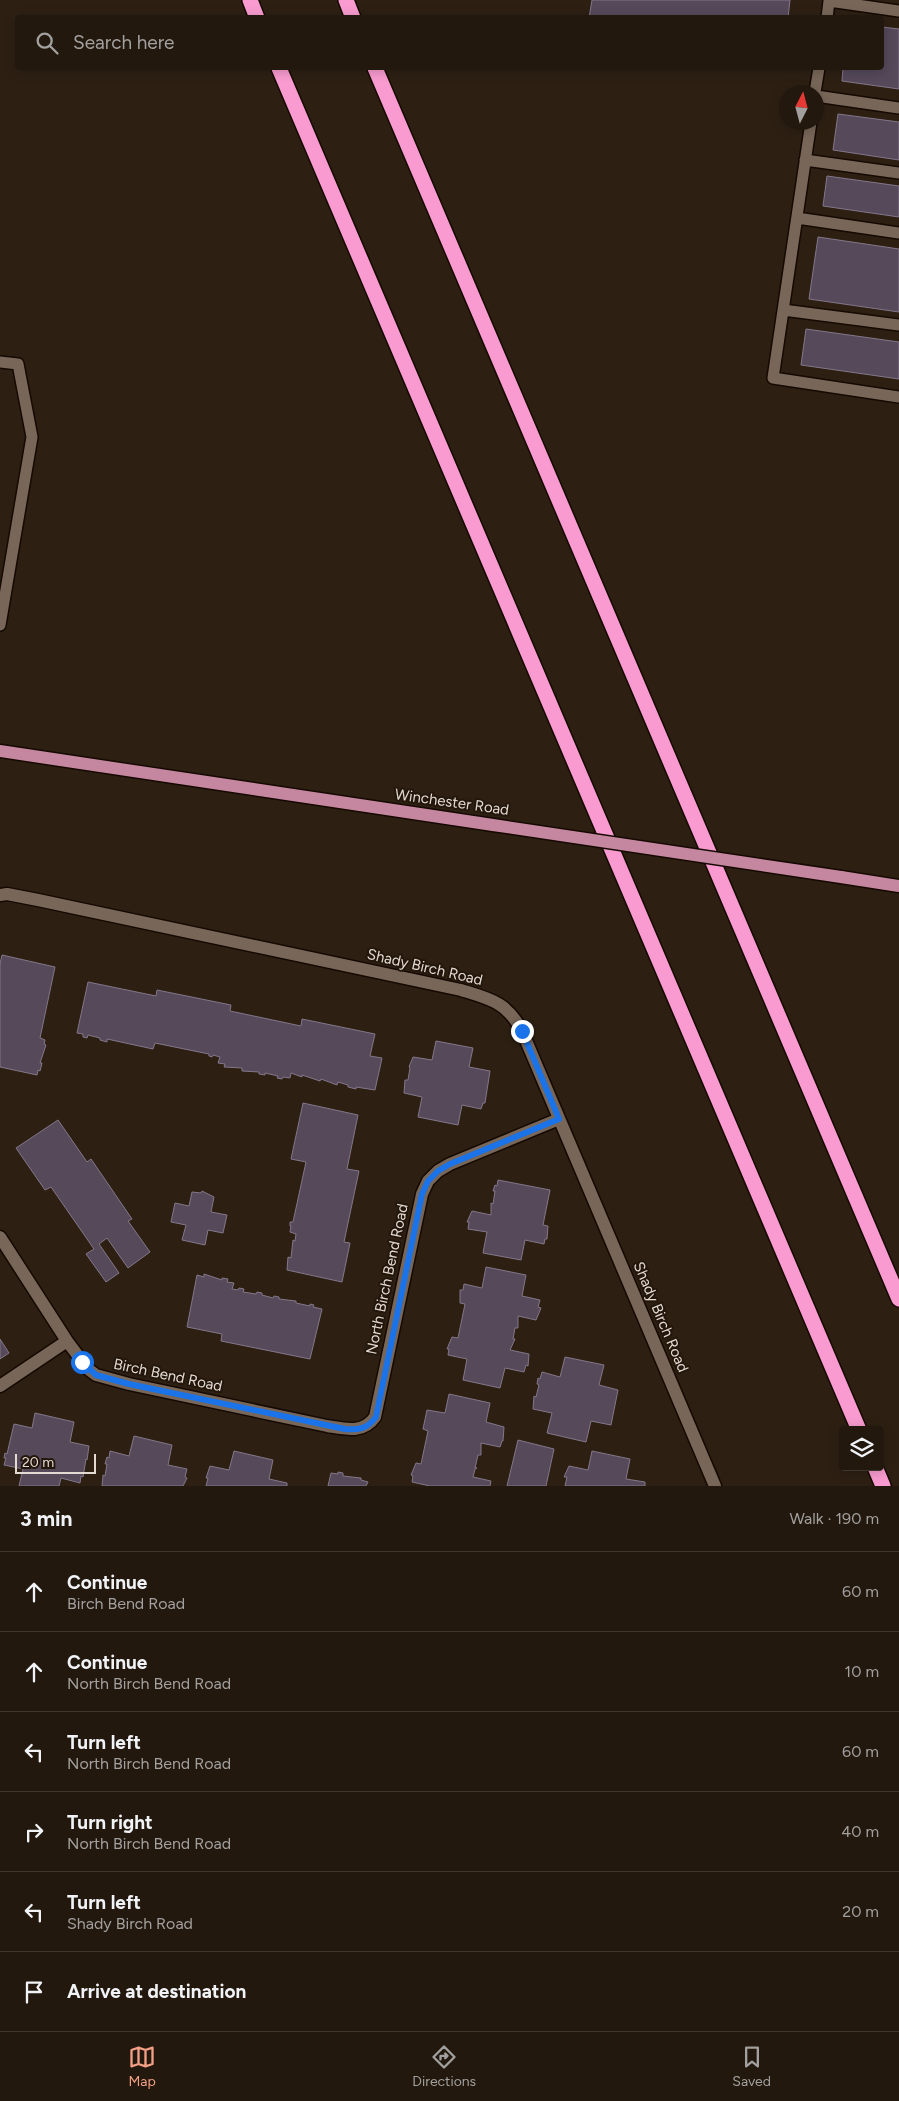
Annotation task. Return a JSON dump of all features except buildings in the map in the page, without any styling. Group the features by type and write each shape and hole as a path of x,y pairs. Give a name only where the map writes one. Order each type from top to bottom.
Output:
{"highway":[{"path":"250,0 256,15"},
{"path":"346,0 352,15"},
{"path":"280,70 858,1426"},
{"path":"375,70 899,1299"},
{"path":"878,1471 884,1486"}],"main road":[{"name":"Winchester Road","path":"0,751 899,886"}],"street":[{"name":"Shady Birch Road","path":"0,895 7,894 47,902 452,988 483,997 506,1007 516,1019 715,1486"},
{"name":"North Birch Bend Road","path":"327,1426 359,1430 370,1425 376,1417 422,1194 428,1181 438,1171 465,1157 559,1119"},
{"name":"Birch Bend Road","path":"0,1237 67,1340 88,1369 96,1375 129,1384 327,1426"},
{"path":"0,1386 67,1340"}],"lane":[{"path":"827,15 829,1 899,11"},
{"path":"816,85 819,70"},
{"path":"824,97 899,108"},
{"path":"810,130 773,378 899,397"},
{"path":"806,160 899,173"},
{"path":"797,218 899,232"},
{"path":"783,310 899,326"},
{"path":"0,362 18,364 32,437 2,602 0,625"}],"route":[{"path":"82,1362 96,1375 129,1384 345,1429 359,1430 370,1425 376,1417 422,1194 428,1181 438,1171 450,1164 559,1119 522,1031"}]}
